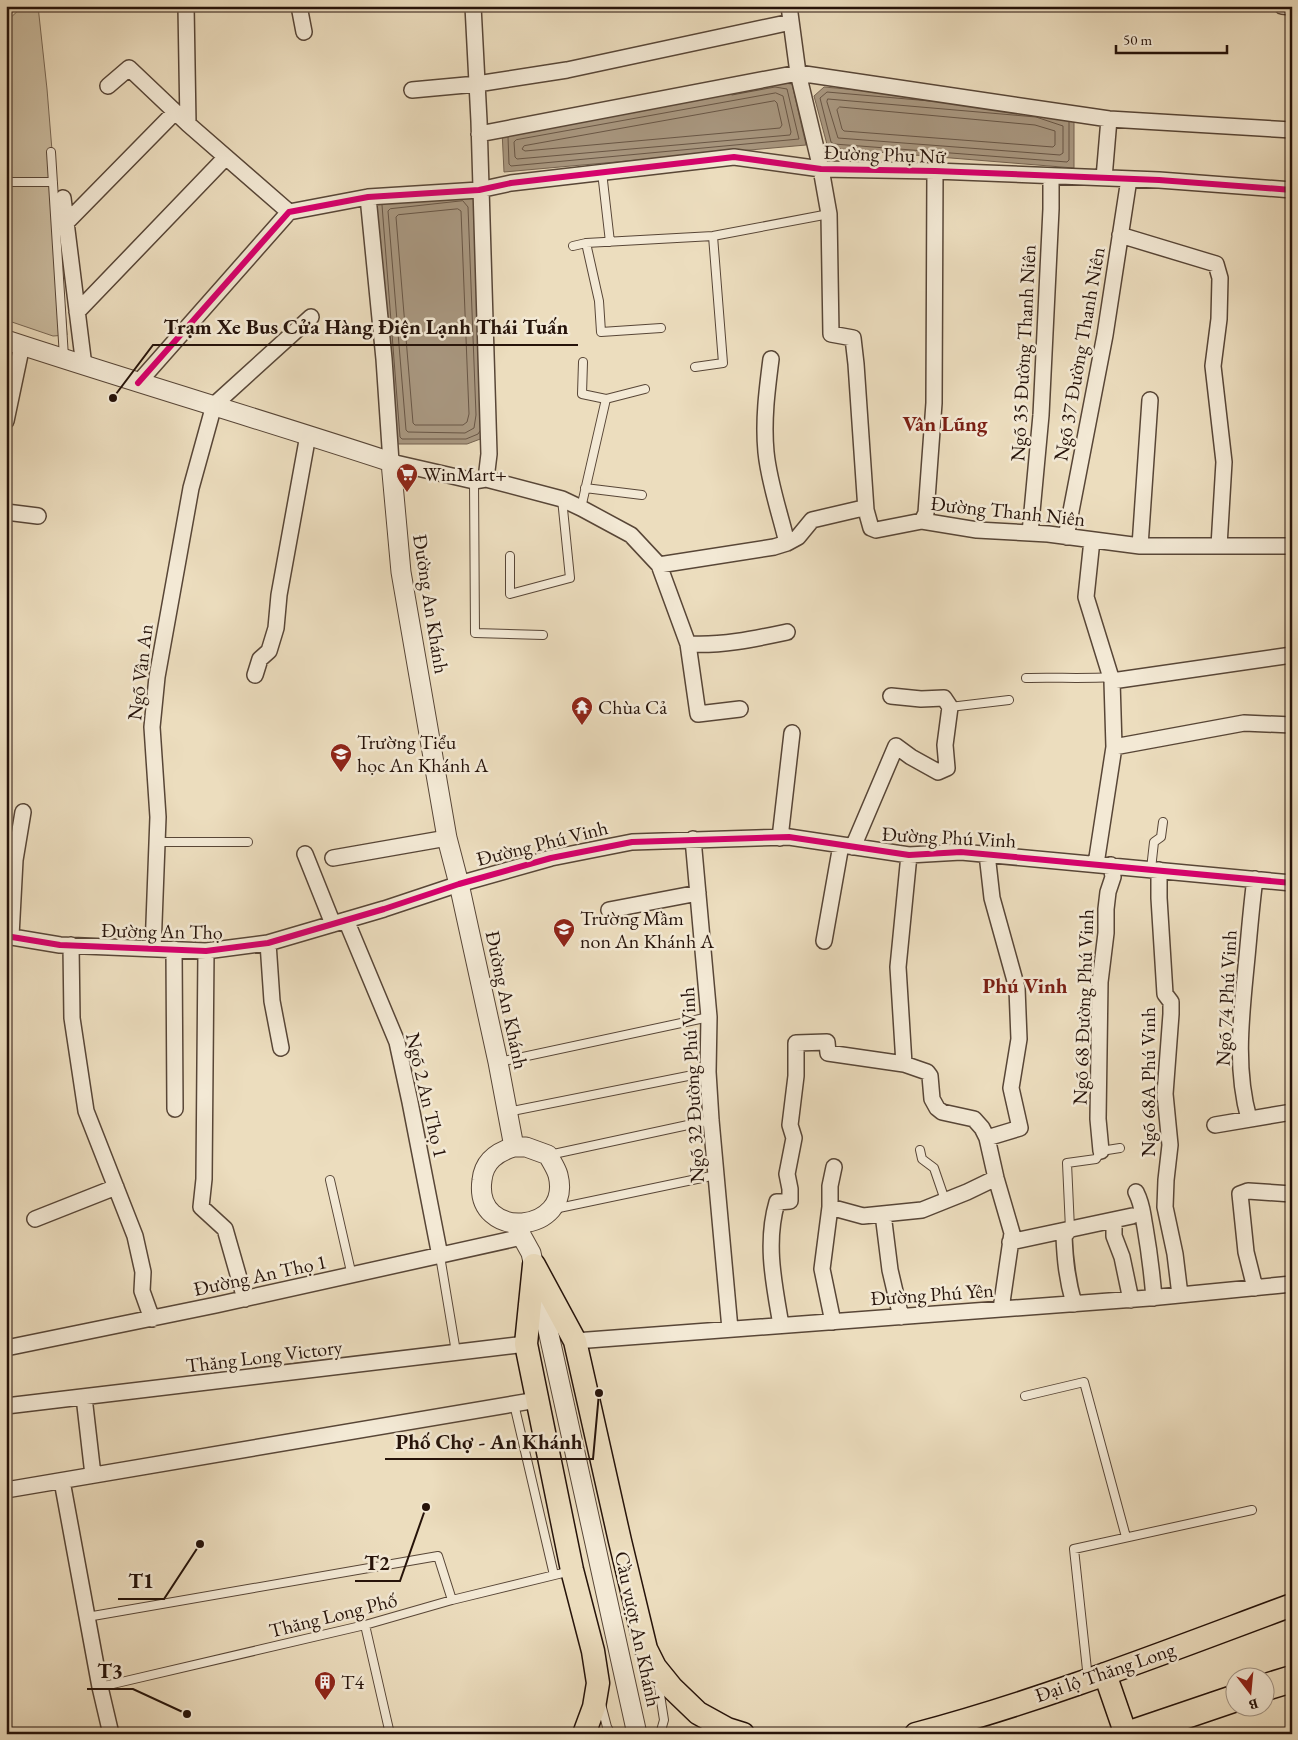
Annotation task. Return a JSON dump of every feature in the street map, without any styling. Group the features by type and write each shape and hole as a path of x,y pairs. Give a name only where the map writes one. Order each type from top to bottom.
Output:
{"highway":[{"path":"1276,1684 1292,1678"},
{"path":"1127,1731 1226,1701"}],"main road":[{"path":"533,1259 575,1341 646,1649 656,1667 672,1688 698,1712 726,1729 743,1734"},
{"path":"533,1259 526,1344 537,1400 564,1572 593,1651 598,1683 594,1707 584,1734"},
{"name":"Đại lộ Thăng Long","path":"916,1734 1096,1677 1292,1604"},
{"path":"1096,1677 1127,1731"}],"street":[{"path":"186,6 188,124"},
{"path":"299,6 304,32"},
{"path":"473,6 479,134 479,190 488,454 480,480"},
{"path":"659,565 774,547 798,537 812,520 816,518 851,510 866,510 853,338 832,334 829,214 821,169 798,73 789,6"},
{"path":"1282,6 1292,7"},
{"path":"412,90 477,84 567,70 791,22"},
{"path":"108,86 129,68 188,124 289,212 138,383"},
{"path":"479,134 798,73 1109,119 1292,130"},
{"path":"65,224 175,112"},
{"path":"1104,178 1109,119"},
{"path":"77,312 226,157"},
{"name":"Đường Phụ Nữ","path":"289,212 368,197 479,190 511,183 734,157 821,169 935,171 1129,179 1292,190"},
{"path":"922,521 926,513 934,403 935,171"},
{"name":"Ngõ 35 Đường Thanh Niên","path":"1030,533 1042,386 1051,176"},
{"name":"Ngõ 37 Đường Thanh Niên","path":"1066,536 1105,335 1129,179"},
{"path":"368,197 384,359 390,462"},
{"path":"63,198 84,366"},
{"path":"1120,235 1216,264 1220,286 1219,319 1213,366 1224,462 1219,546"},
{"path":"214,405 311,317"},
{"path":"6,421 14,343 138,383 308,434 390,462 562,499 631,535 659,565 688,644 698,714 740,708"},
{"path":"771,359 766,399 766,452 787,543"},
{"path":"1140,546 1150,400"},
{"name":"Ngõ Vân An","path":"153,949 158,817 152,726 156,678 191,488 214,405"},
{"path":"255,675 260,659 269,651 276,628 279,595 308,434"},
{"name":"Đường An Khánh","path":"390,462 402,572 447,838 498,1062 514,1147"},
{"name":"Đường Thanh Niên","path":"866,510 871,528 876,530 922,521 977,530 1066,536 1140,546 1292,546"},
{"path":"6,512 38,516"},
{"name":"Ngõ 68 Đường Phú Vinh","path":"1092,540 1086,598 1112,679 1114,747 1104,865 1113,877 1110,882 1106,909 1106,933 1100,992 1098,1119 1101,1151"},
{"path":"688,644 707,645 744,641 787,632"},
{"path":"1112,679 1292,654"},
{"path":"824,941 847,846 896,746 938,772 947,768 945,745 950,707 944,698 921,699 891,696"},
{"path":"1114,747 1244,723 1292,725"},
{"path":"780,838 792,733"},
{"path":"9,936 15,860 23,812"},
{"path":"332,858 447,838"},
{"name":"Đường Phú Vinh","path":"459,884 551,858 632,842 780,838 909,856 962,852 1292,883"},
{"name":"Ngõ 32 Đường Phú Vinh","path":"693,839 710,1017 708,1072 711,1120 730,1329"},
{"name":"Ngõ 2 An Thọ 1","path":"305,854 397,1042 440,1256"},
{"path":"987,854 992,898 1017,988 1020,1039 1011,1088 1020,1128 987,1138"},
{"path":"904,1064 898,967 909,856"},
{"name":"Ngõ 68A Phú Vinh","path":"1155,869 1159,898 1165,994 1170,1002 1171,1014 1165,1094 1170,1145 1165,1207 1175,1254 1180,1295"},
{"name":"Ngõ 74 Phú Vinh","path":"1249,1119 1244,1100 1240,1069 1241,1024 1255,879"},
{"name":"Đường An Thọ","path":"9,936 60,945 206,951 268,943 459,884"},
{"path":"608,910 698,894"},
{"path":"268,943 272,1001 281,1048"},
{"path":"71,945 72,1018 86,1111 135,1236 143,1272 142,1291 152,1318"},
{"path":"174,950 175,1109"},
{"path":"206,951 204,1179 202,1207 225,1229 245,1299"},
{"path":"781,1325 773,1276 771,1230 772,1217 777,1202 790,1201 788,1174 794,1138 790,1125 795,1086 796,1043 827,1042 828,1053 904,1064 926,1072 930,1076 932,1099 937,1108 942,1112 974,1119 982,1128 987,1138 1012,1233 1001,1309"},
{"path":"1215,1125 1292,1112"},
{"path":"518,1230 544,1215 555,1202 559,1184 558,1175 548,1155 526,1147 514,1147 503,1150 494,1156 482,1175 481,1186 482,1196 487,1207 495,1215 518,1230 533,1259"},
{"path":"833,1322 822,1269 830,1207 830,1186 834,1167"},
{"path":"830,1207 864,1216 922,1210 996,1178"},
{"path":"35,1218 116,1187"},
{"path":"1255,1288 1246,1252 1240,1194 1248,1191 1292,1194"},
{"path":"1136,1192 1142,1205 1150,1250 1154,1298"},
{"path":"883,1214 890,1270 901,1316"},
{"path":"533,1259 544,1215"},
{"path":"1010,1242 1132,1216"},
{"path":"1114,1220 1114,1236 1122,1257 1131,1300"},
{"name":"Đường An Thọ 1","path":"6,1348 245,1299 440,1256 518,1230"},
{"path":"1070,1230 1064,1236 1065,1255 1067,1281 1074,1304"},
{"name":"Cầu vượt An Khánh","path":"533,1259 637,1734"},
{"name":"Đường Phú Yên","path":"575,1341 1131,1300 1292,1284"},
{"name":"Thăng Long Victory","path":"6,1406 526,1344"},
{"path":"84,1397 93,1475"},
{"path":"6,1490 537,1400"},
{"path":"62,1481 100,1687 111,1734"}],"lane":[{"path":"51,152 65,359"},
{"path":"602,172 610,242"},
{"path":"6,182 52,182"},
{"path":"573,246 586,243 713,236 829,214"},
{"path":"695,367 723,363 713,236"},
{"path":"586,243 599,301 601,332 661,328"},
{"path":"583,362 582,394 606,399 645,389"},
{"path":"581,508 606,399"},
{"path":"480,480 475,633 543,635"},
{"path":"585,488 642,496"},
{"path":"510,556 510,594 570,578 562,499"},
{"path":"1026,678 1061,676 1112,679"},
{"path":"950,707 1009,700"},
{"path":"1155,869 1154,842 1161,837 1163,822"},
{"path":"157,842 248,842"},
{"path":"498,1062 710,1017"},
{"path":"507,1112 708,1072"},
{"path":"548,1155 711,1120"},
{"path":"1070,1230 1067,1163 1096,1159 1101,1151 1120,1148"},
{"path":"920,1150 922,1159 934,1168 946,1200"},
{"path":"544,1215 716,1175"},
{"path":"330,1180 352,1276"},
{"path":"440,1256 456,1352"},
{"path":"1025,1396 1084,1382 1126,1537"},
{"path":"514,1404 564,1572"},
{"path":"1096,1677 1074,1549 1252,1510"},
{"path":"88,1617 438,1556 452,1600"},
{"name":"Thăng Long Phố","path":"100,1687 365,1625 452,1600 564,1572"},
{"path":"365,1625 390,1734"},
{"path":"656,1667 664,1720 660,1734"},
{"path":"598,1683 601,1707 611,1734"}],"shaded area":[{"path":"23,6 38,6 47,89 67,335 53,336 6,320 6,22"}],"water":[{"path":"775,82 792,84 806,145 504,172 502,131"},
{"path":"824,87 1038,106 1074,117 1074,168 828,148 814,96"},
{"path":"469,189 479,202 483,438 467,444 396,444 376,199"}],"cycle path":[{"path":"138,383 289,212 368,197 479,190 511,183 734,157 821,169 935,171 1159,180 1292,190"},
{"path":"6,936 60,945 206,951 268,943 384,909 459,884 551,858 632,842 789,837 909,855 961,852 1292,883"}],"place":[{"name":"Trạm Xe Bus Cửa Hàng Điện Lạnh Thái Tuấn","path":"113,398"},
{"name":"WinMart+","path":"407,493"},
{"name":"Chùa Cả","path":"582,726"},
{"name":"Trường Tiểu học An Khánh A","path":"341,773"},
{"name":"Trường Mầm non An Khánh A","path":"564,948"},
{"name":"Phố Chợ - An Khánh","path":"599,1393"},
{"name":"T2","path":"426,1507"},
{"name":"T1","path":"200,1544"},
{"name":"T4","path":"325,1701"},
{"name":"T3","path":"187,1714"}],"district":[{"name":"Vân Lũng","path":"945,424"},
{"name":"Phú Vinh","path":"1025,986"}]}
